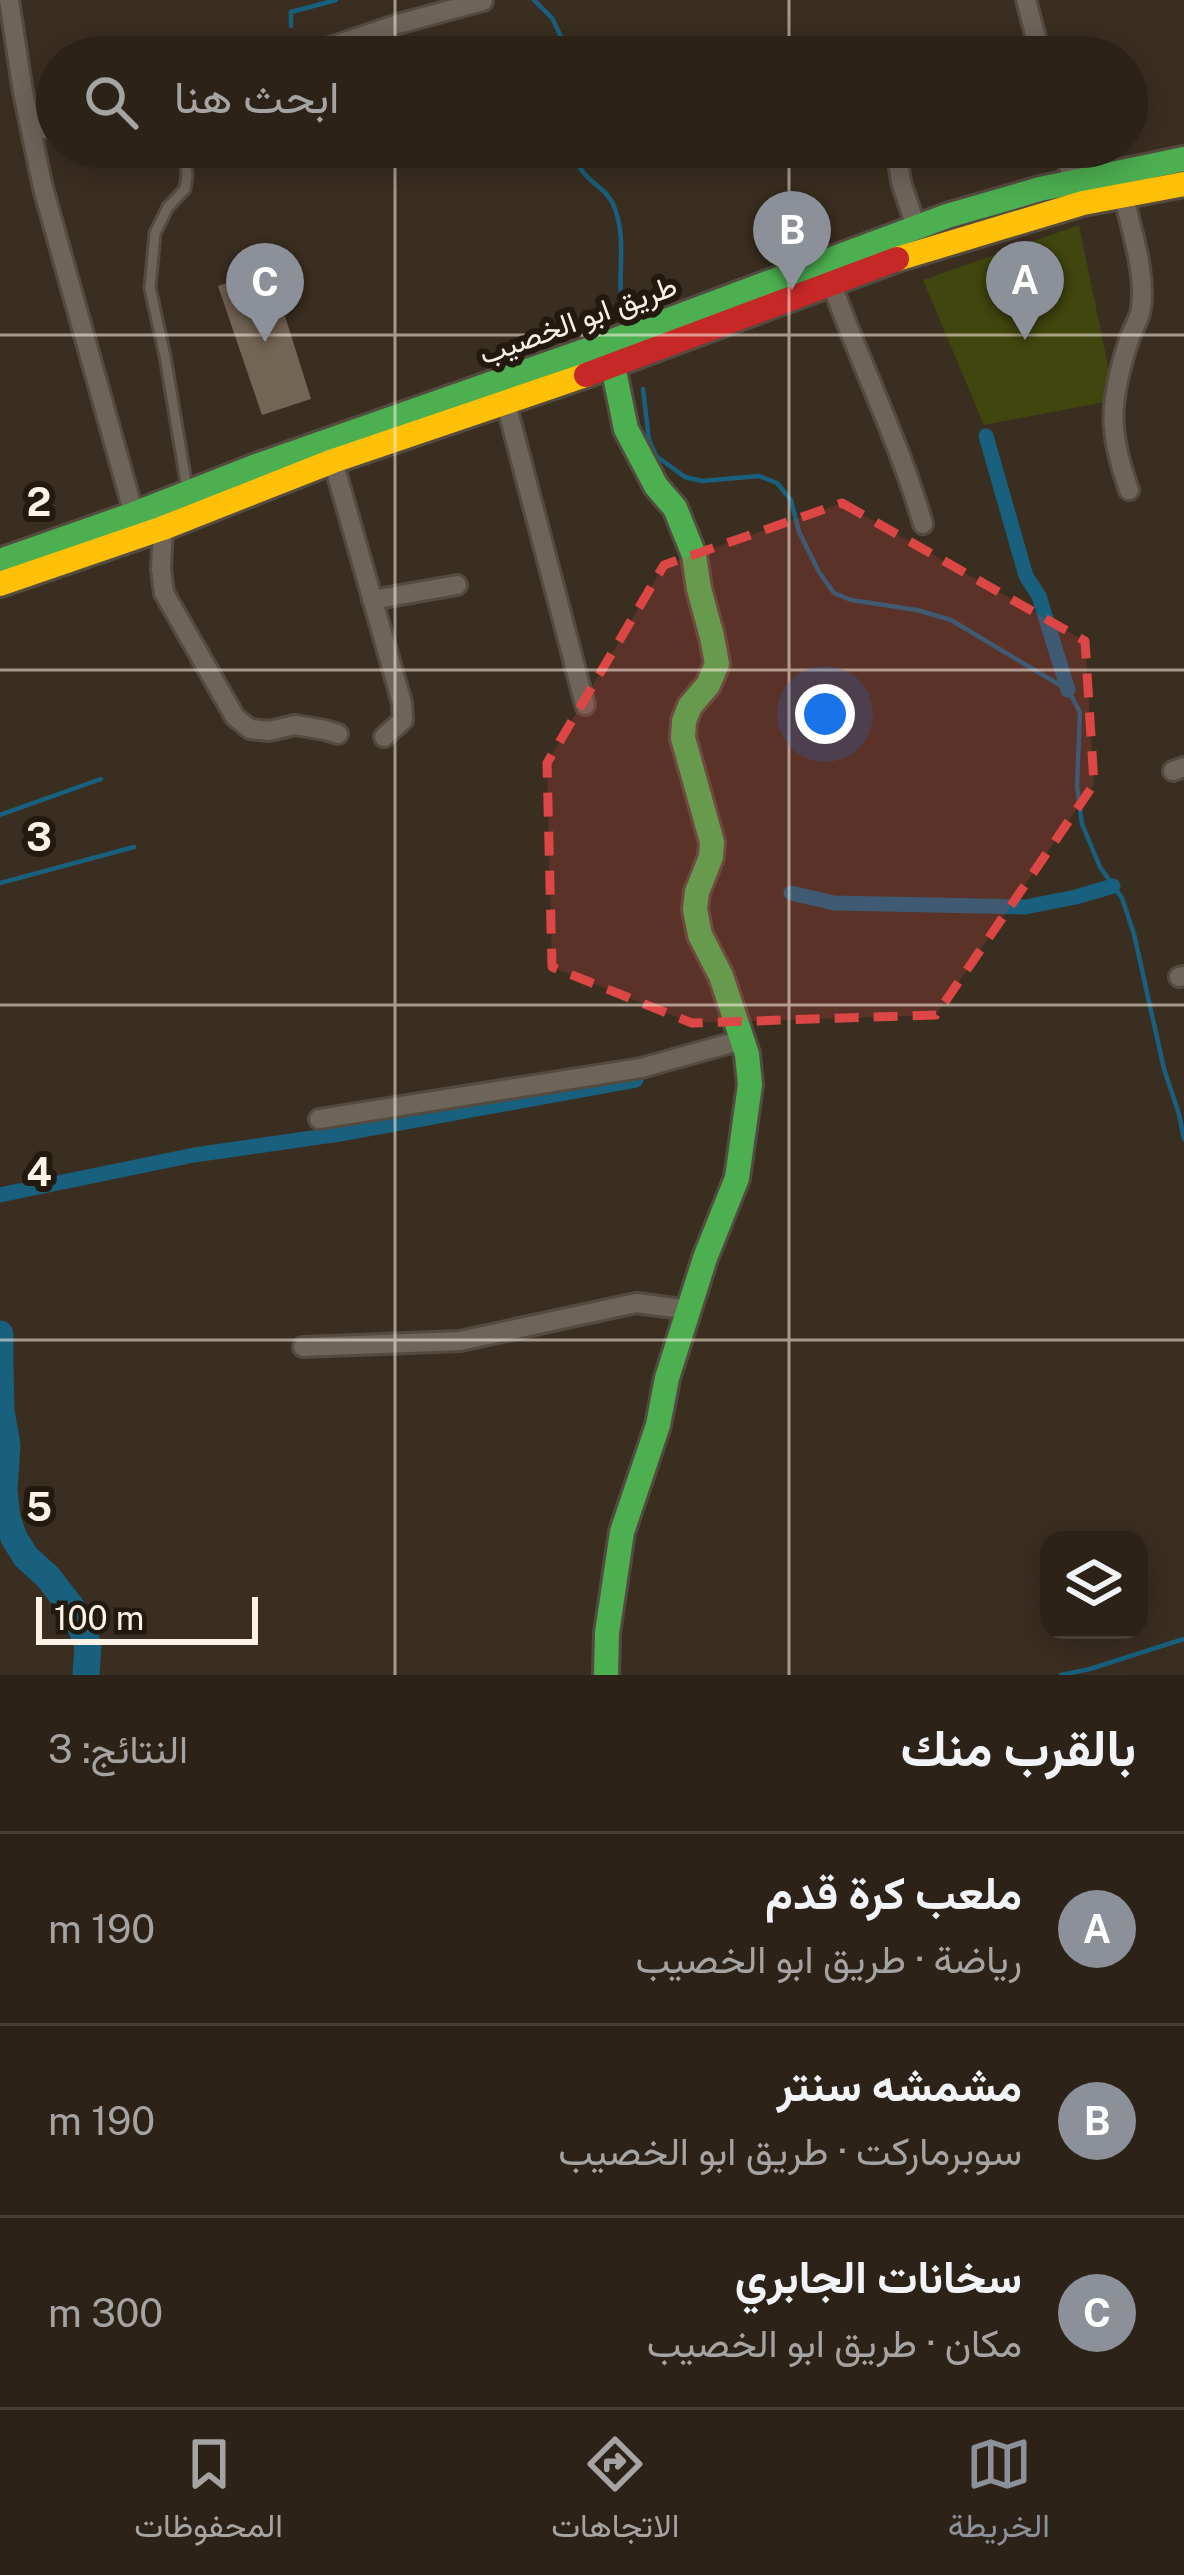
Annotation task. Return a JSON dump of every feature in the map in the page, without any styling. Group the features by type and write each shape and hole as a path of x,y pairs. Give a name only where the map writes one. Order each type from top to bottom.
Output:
{"main road":[{"name":"طريق ابو الخصيب","path":"1148,166 1184,159"},
{"name":"طريق ابو الخصيب","path":"0,584 333,461 613,366 1073,182 1141,168"},
{"name":"طريق ابو الخصيب","path":"0,561 607,343 916,226 1184,184"},
{"path":"606,1675 622,1532 705,1258 737,1178 750,1085 747,1054 721,976 700,935 695,909 712,842 683,738 684,721 717,664 712,637 694,555 675,508 656,486 626,429 613,366"}],"street":[{"path":"9,0 36,152"},
{"path":"1026,0 1035,36"},
{"path":"362,36 482,1"},
{"path":"0,98 22,92"},
{"path":"32,132 36,131"},
{"path":"39,168 134,514"},
{"path":"899,168 916,226"},
{"path":"1069,168 1073,182"},
{"path":"1124,196 1140,268 1142,307 1119,371 1112,425 1115,452 1129,490"},
{"path":"831,282 907,472 922,524"},
{"path":"506,403 585,705"},
{"path":"333,461 402,703 403,720 384,736"},
{"path":"163,527 164,593 235,717 250,729 269,731 295,725 338,734"},
{"path":"372,600 457,585"},
{"path":"319,1119 641,1068 742,1040"},
{"path":"302,1347 460,1341 637,1303 690,1310"}],"lane":[{"path":"186,168 185,189 168,207 155,233 150,288 188,493"}],"highlighted area":[{"path":"842,503 1085,641 1094,784 936,1015 692,1023 552,967 547,763 664,565"}],"green space":[{"path":"1079,225 1115,400 984,425 923,280"}],"building":[{"path":"270,268 311,399 262,415 218,286"}],"waterway":[{"path":"291,26 291,12 336,0"},
{"path":"534,0 552,18 561,36"},
{"path":"580,168 615,209 626,326"},
{"path":"643,389 649,440 656,456 685,477 702,481 759,476 777,483 791,500 799,532 834,593 951,620 1068,690 1080,712 1077,786 1082,824 1100,867 1122,898 1134,934 1184,1139"},
{"path":"986,436 1026,576 1039,596 1068,690"},
{"path":"0,815 101,779"},
{"path":"0,883 134,847"},
{"path":"791,893 834,903 1025,907 1113,886"},
{"path":"0,1195 194,1155 340,1134 636,1080"},
{"path":"0,1334 0,1360"},
{"path":"0,1363 7,1518 26,1557 75,1612 88,1645 86,1675"},
{"path":"1061,1675 1184,1639"}],"traffic: fast":[{"path":"1148,166 1184,159"},
{"path":"0,561 947,216 1040,189 1141,168"},
{"path":"606,1675 607,1633 622,1532 705,1258 737,1178 750,1085 747,1054 721,976 700,935 695,909 712,842 683,738 684,721 717,664 712,637 694,555 675,508 656,486 626,429 613,366"}],"traffic: slow":[{"path":"897,259 1083,203 1184,184"},
{"path":"0,584 163,528 333,461 586,375"}],"traffic: jam":[{"path":"586,375 897,259"}],"place":[{"name":"مشمشه سنتر","path":"792,290"},
{"name":"ملعب كرة قدم","path":"1025,340"},
{"name":"سخانات الجابري","path":"265,342"}]}
